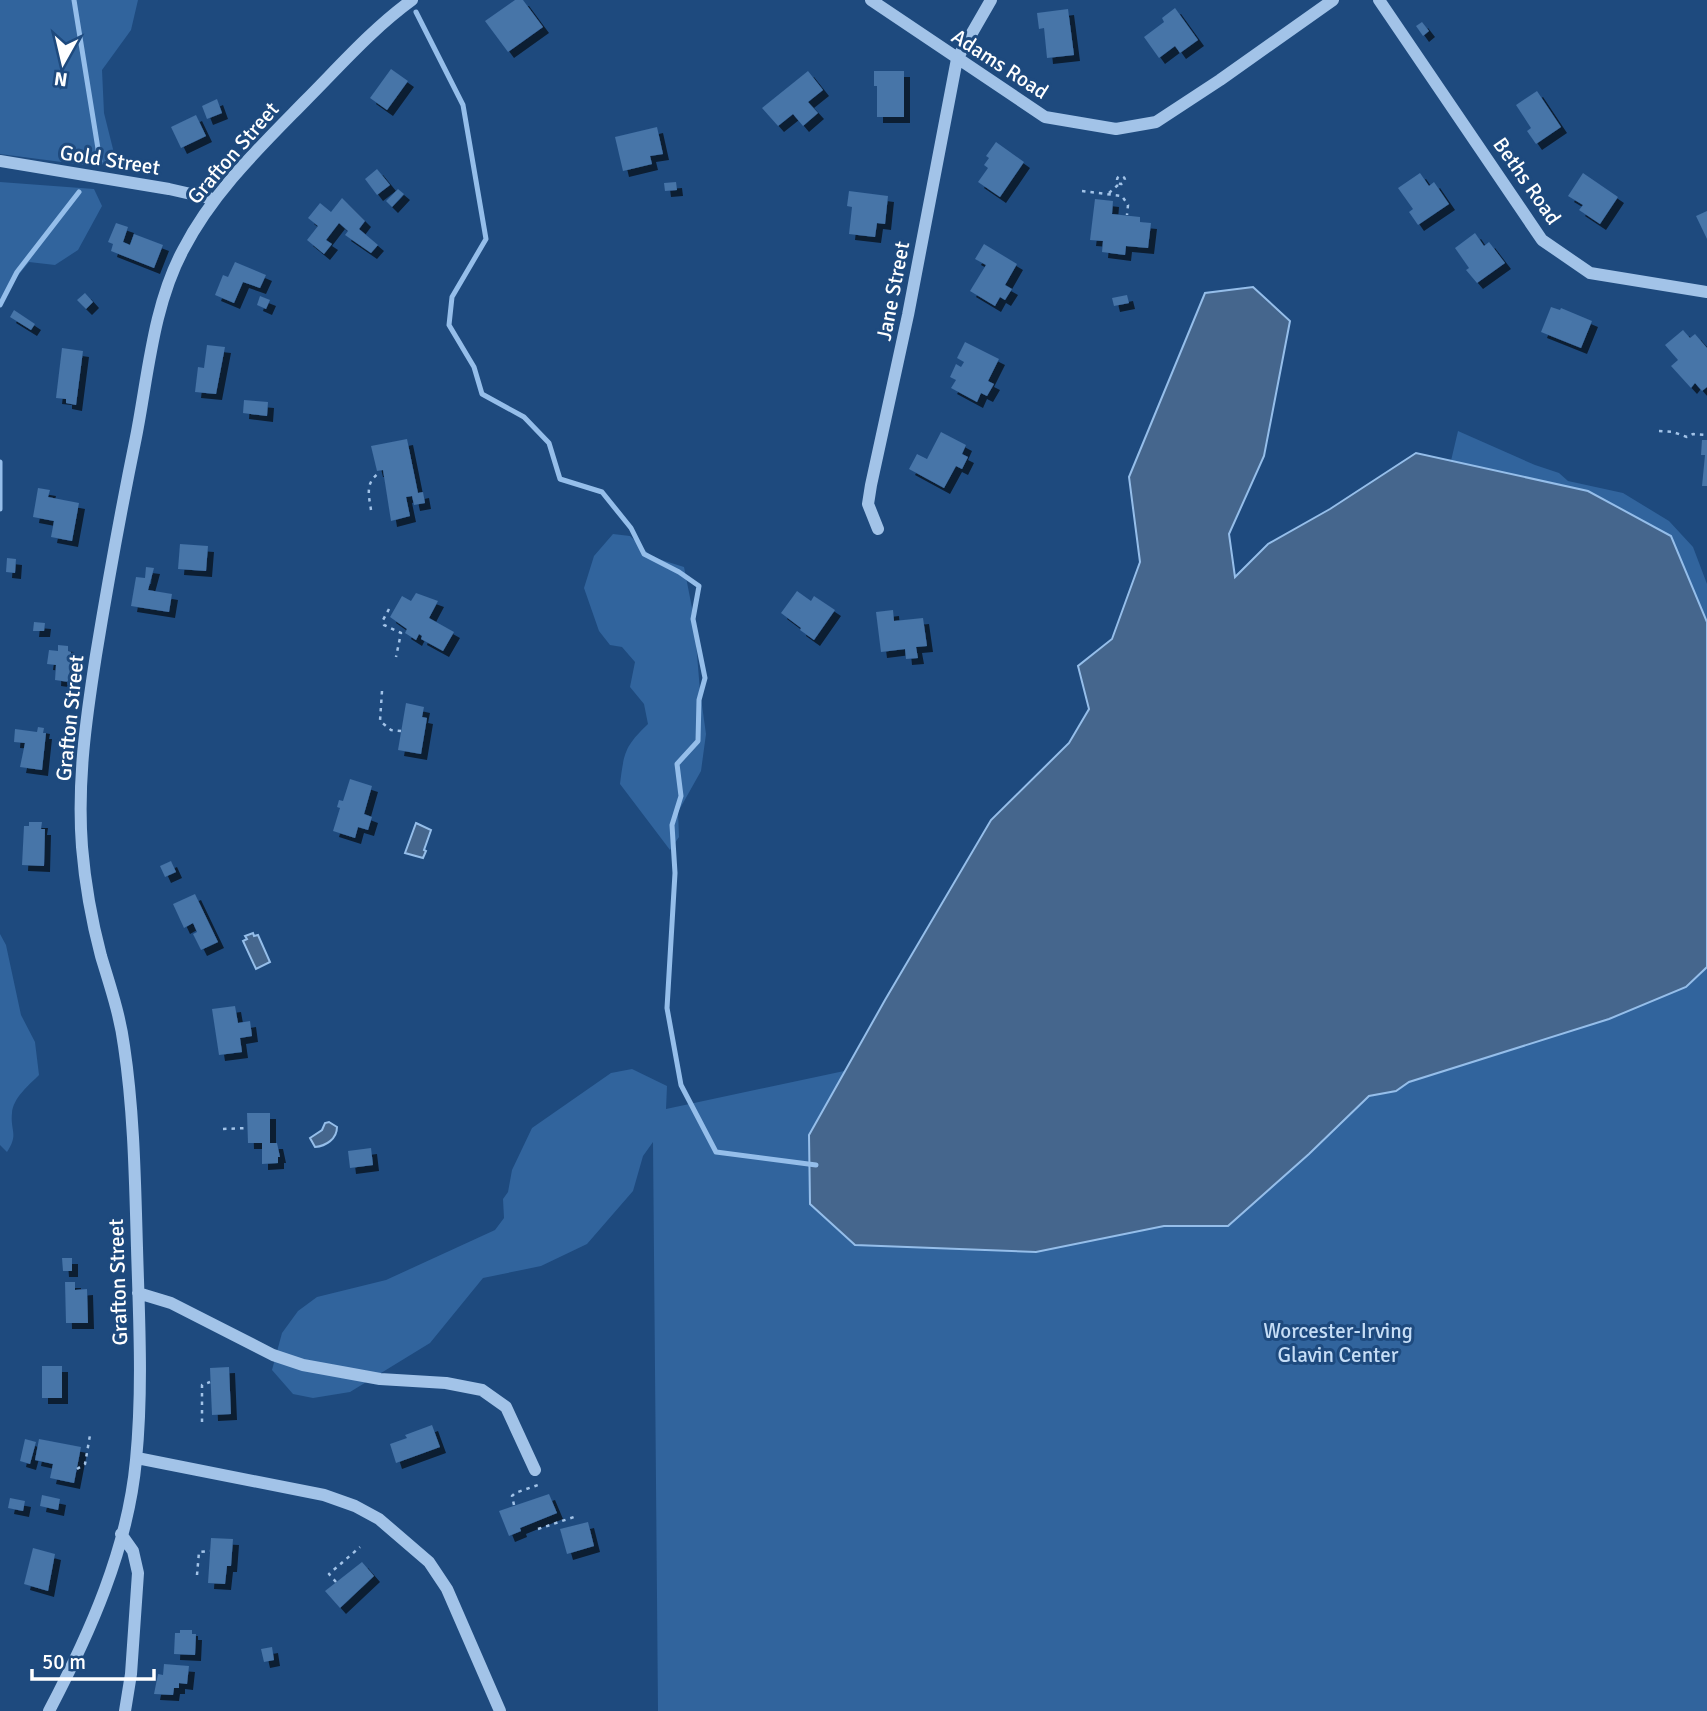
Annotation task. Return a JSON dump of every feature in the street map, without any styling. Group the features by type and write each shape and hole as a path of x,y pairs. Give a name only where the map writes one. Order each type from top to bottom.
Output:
{"street":[{"name":"Grafton Street","path":"49,1711 90,1627 121,1535 133,1485 136,1458 140,1364 129,1085 120,1024 100,953 88,893 82,852 81,769 84,729 105,598 156,334 172,273 213,199 346,58 412,0"},
{"name":"Adams Road","path":"871,0 1045,117 1116,129 1156,122 1229,75 1334,0"},
{"name":"Jane Street","path":"878,529 868,504 871,485 908,315 957,59 992,0"},
{"name":"Beths Road","path":"1379,0 1542,240 1590,273 1707,292"},
{"name":"Gold Street","path":"0,161 169,189 213,199"},
{"path":"138,1293 171,1303 273,1355 303,1364 380,1379 446,1383 482,1390 506,1407 535,1470"},
{"path":"136,1458 324,1495 379,1518 429,1562 447,1589 500,1711"},
{"path":"121,1535 133,1551 138,1573 131,1674 125,1711"}],"path":[{"path":"1108,194 1119,184"},
{"path":"1082,191 1122,196 1126,201 1126,215"},
{"path":"1659,431 1687,437 1693,434 1707,435"},
{"path":"370,510 369,486 371,479 378,474"},
{"path":"388,609 383,620 384,625 401,633 396,657"},
{"path":"382,691 380,721 391,730 401,731"},
{"path":"223,1129 248,1128"},
{"path":"202,1422 202,1385 210,1382"},
{"path":"77,1469 85,1464 90,1435"},
{"path":"514,1505 514,1493 540,1484"},
{"path":"538,1529 577,1516"},
{"path":"336,1582 329,1574 360,1547"},
{"path":"197,1575 199,1552 210,1552"}],"green space":[{"path":"0,0 138,0 131,30 102,70 104,113 114,153 100,167 0,154"},
{"path":"0,182 94,189 102,206 78,250 55,265 29,262 0,304"},
{"name":"Worcester-Irving Glavin Center","path":"1458,431 1559,473 1568,481 1623,493 1669,521 1693,547 1707,584 1707,1711 658,1711 653,1142 643,1156 633,1191 587,1244 541,1266 483,1278 430,1343 350,1392 313,1398 293,1394 272,1370 282,1333 298,1311 317,1297 386,1280 495,1230 504,1218 503,1199 508,1192 512,1170 532,1128 611,1073 632,1069 667,1086 666,1109 1332,967"},
{"path":"613,534 630,536 652,557 684,567 694,618 706,734 701,771 678,812 679,837 670,850 620,784 627,750 648,724 644,704 630,687 635,662 622,647 610,645 599,631 584,588 594,556"},
{"path":"0,934 6,945 21,1015 35,1042 39,1075 15,1102 12,1113 13,1136 7,1152 0,1145"}],"shaded area":[{"path":"1253,287 1290,321 1264,456 1229,534 1235,577 1268,544 1330,509 1416,453 1588,491 1671,536 1707,622 1707,967 1686,987 1609,1019 1409,1082 1396,1091 1369,1096 1228,1226 1164,1226 1036,1252 855,1245 810,1204 809,1135 991,820 1069,743 1089,709 1078,666 1112,639 1140,562 1129,477 1205,293"},
{"path":"416,823 431,830 423,858 405,853"},
{"path":"253,933 254,936 258,935 270,962 256,969 243,941 247,939 245,936"},
{"path":"329,1122 337,1127 335,1135 327,1143 315,1147 310,1138"}],"building":[{"path":"515,0 523,0 543,27 508,52 485,21"},
{"path":"1175,8 1198,40 1180,53 1175,46 1159,58 1144,37 1164,22 1162,18"},
{"path":"1068,9 1074,55 1047,58 1044,28 1039,29 1037,13"},
{"path":"1422,22 1429,31 1423,36 1416,26"},
{"path":"391,69 408,81 387,110 370,98"},
{"path":"808,71 823,90 808,102 818,113 803,126 793,114 778,126 762,108"},
{"path":"874,71 904,71 904,117 877,117"},
{"path":"1537,91 1561,127 1536,144 1527,131 1531,128 1516,105"},
{"path":"217,99 222,113 207,119 202,106"},
{"path":"196,115 206,136 181,148 171,127"},
{"path":"657,127 663,154 650,156 652,164 623,171 615,137"},
{"path":"996,142 1024,162 1000,197 978,182 988,168 984,165 989,158 986,156"},
{"path":"377,169 390,185 377,195 365,179"},
{"path":"1420,173 1429,186 1434,182 1449,204 1418,225 1409,212 1413,209 1398,188"},
{"path":"1583,173 1618,197 1600,224 1579,210 1583,205 1568,196"},
{"path":"676,182 677,190 665,191 664,183"},
{"path":"398,189 404,194 392,207 386,201"},
{"path":"849,191 888,196 885,224 877,223 875,237 849,234 852,207 847,206"},
{"path":"342,198 365,221 359,229 378,245 371,253 345,235 348,231 339,223 326,240 332,244 324,254 307,240 318,226 308,218 320,203 331,212"},
{"path":"1095,199 1113,201 1112,214 1140,217 1140,222 1151,223 1148,248 1126,246 1125,255 1102,252 1103,241 1090,240"},
{"path":"1707,211 1707,239 1696,216"},
{"path":"116,223 128,227 123,242 130,245 134,234 163,245 154,268 111,251 113,244 108,242"},
{"path":"1475,233 1484,246 1489,242 1505,263 1477,283 1466,270 1469,268 1455,248"},
{"path":"984,244 1017,264 1005,285 1012,289 1005,300 1000,297 995,306 970,291 986,265 975,259"},
{"path":"235,262 266,275 260,288 243,282 234,303 215,295 223,275 228,277"},
{"path":"85,293 93,302 86,309 77,300"},
{"path":"1127,295 1129,303 1114,306 1112,298"},
{"path":"260,296 270,300 266,309 257,305"},
{"path":"1551,307 1561,308 1592,321 1581,348 1541,332"},
{"path":"14,310 35,324 31,330 10,317"},
{"path":"1683,330 1690,338 1695,334 1707,348 1707,387 1702,391 1695,383 1691,388 1671,366 1678,360 1665,345"},
{"path":"965,342 999,359 988,381 994,384 987,396 981,393 977,402 951,388 956,380 950,377 956,364 961,367 964,362 957,358"},
{"path":"207,345 225,347 216,394 195,392 198,367 204,368"},
{"path":"62,348 83,351 76,405 66,403 66,399 56,398"},
{"path":"244,400 268,402 267,416 243,413"},
{"path":"941,432 966,445 962,454 968,457 962,469 956,466 944,488 909,469 917,454 927,459"},
{"path":"407,439 418,493 423,492 425,503 414,505 412,496 406,497 410,516 391,521 383,470 377,471 371,446"},
{"path":"1702,440 1707,440 1707,486 1702,486 1705,455 1701,455"},
{"path":"38,488 50,490 48,497 79,503 72,541 51,537 54,521 33,517"},
{"path":"180,544 208,546 206,571 178,569"},
{"path":"7,558 16,559 15,573 6,572"},
{"path":"146,567 154,568 148,590 172,594 169,612 131,606 136,577 145,578"},
{"path":"797,591 811,601 814,596 835,610 814,640 781,613"},
{"path":"416,593 438,601 429,618 454,632 443,651 421,639 419,634 416,640 405,633 407,629 390,617 402,596 411,601"},
{"path":"893,610 894,621 923,618 927,646 916,647 918,658 906,659 905,649 881,652 876,612"},
{"path":"34,622 45,623 44,631 33,631"},
{"path":"58,645 68,646 68,651 71,652 69,682 55,680 56,665 47,664 49,650 58,651"},
{"path":"406,703 424,707 422,717 427,718 421,754 398,750"},
{"path":"38,727 44,728 43,733 46,733 42,770 20,767 25,743 14,742 15,729 37,732"},
{"path":"350,779 372,786 364,814 372,817 368,830 358,827 355,838 333,831 340,808 337,807 339,800 343,801"},
{"path":"29,822 42,822 41,829 45,829 44,866 22,865 24,826 29,826"},
{"path":"171,861 176,872 165,877 160,866"},
{"path":"195,894 218,942 201,950 193,934 197,932 193,923 184,928 173,904"},
{"path":"235,1006 238,1023 250,1021 252,1036 240,1038 242,1052 219,1055 212,1009"},
{"path":"247,1113 270,1113 270,1143 277,1143 280,1157 278,1163 262,1164 262,1143 248,1143"},
{"path":"371,1148 373,1165 350,1168 348,1151"},
{"path":"62,1258 72,1258 72,1271 63,1271"},
{"path":"65,1282 75,1282 75,1290 87,1289 88,1323 66,1323"},
{"path":"42,1366 62,1366 62,1398 42,1398"},
{"path":"229,1367 231,1414 212,1415 210,1368"},
{"path":"432,1425 440,1447 396,1463 390,1444"},
{"path":"25,1439 36,1442 30,1464 20,1461"},
{"path":"39,1439 81,1447 74,1483 50,1478 53,1464 35,1460"},
{"path":"549,1494 557,1513 520,1528 521,1531 509,1536 499,1511"},
{"path":"42,1495 60,1499 58,1510 40,1506"},
{"path":"10,1498 25,1501 23,1511 8,1508"},
{"path":"588,1522 594,1546 567,1554 560,1529"},
{"path":"211,1538 233,1539 231,1566 227,1566 225,1584 208,1583"},
{"path":"33,1548 55,1554 48,1591 24,1584"},
{"path":"362,1562 374,1576 340,1608 325,1591"},
{"path":"180,1630 192,1630 192,1634 196,1634 195,1655 174,1654 175,1633 180,1633"},
{"path":"272,1647 274,1660 264,1662 261,1649"},
{"path":"164,1664 189,1666 187,1684 179,1683 179,1688 174,1688 173,1695 154,1694 158,1674 163,1675"}],"waterway":[{"path":"74,0 100,161"},
{"path":"416,12 463,105 486,239 452,297 449,325 474,367 482,394 524,417 549,443 560,479 602,492 631,528 644,554 699,586 693,619 705,678 699,700 698,741 677,764 681,796 672,825 675,873 667,1008 681,1085 716,1152 816,1165"},
{"path":"0,305 17,272 79,192"},
{"path":"0,462 0,509"}]}
